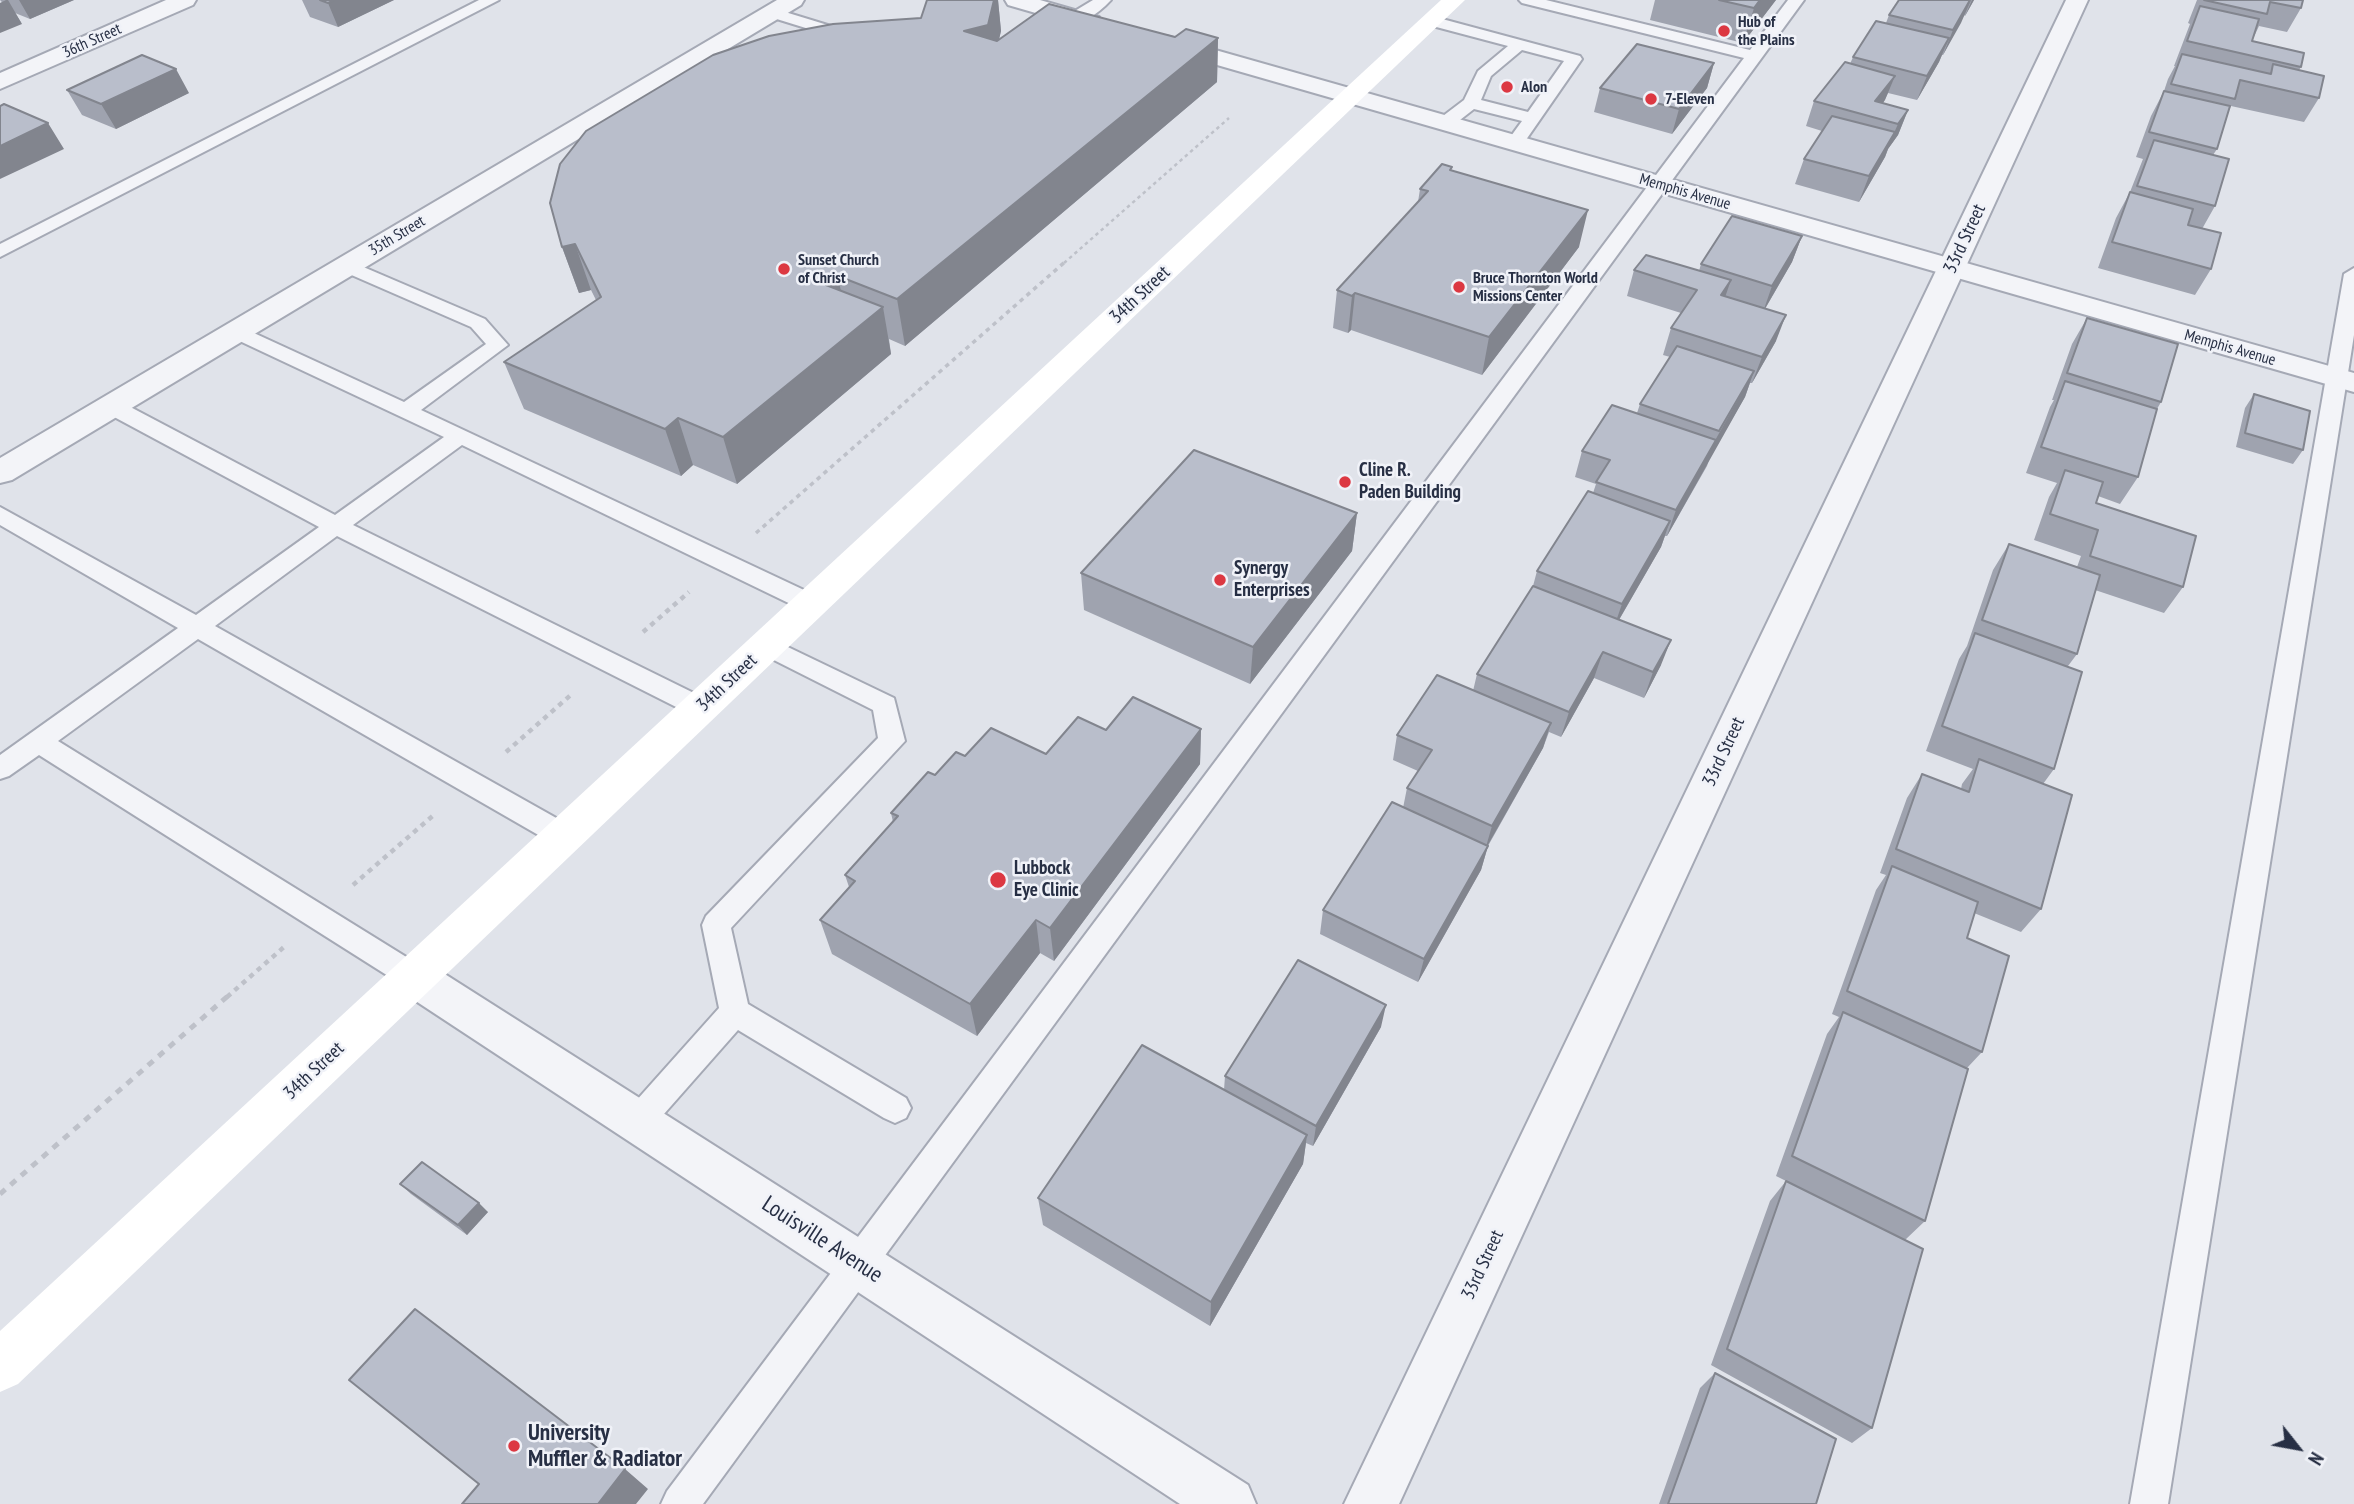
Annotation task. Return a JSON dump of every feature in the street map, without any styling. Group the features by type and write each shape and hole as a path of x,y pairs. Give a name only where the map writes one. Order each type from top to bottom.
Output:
{"main road":[{"name":"34th Street","path":"0,1366 1442,11"}],"street":[{"name":"36th Street","path":"0,82 185,0"},
{"path":"1016,0 1117,29"},
{"name":"33rd Street","path":"1371,1504 2077,0"},
{"name":"35th Street","path":"0,472 783,6"},
{"name":"Memphis Avenue","path":"1143,37 2345,381"},
{"name":"Louisville Avenue","path":"414,977 1229,1504"}],"lane":[{"path":"0,251 492,0"},
{"path":"1033,37 1078,18 1103,0"},
{"path":"1527,0 1755,56"},
{"path":"680,1504 1796,0"},
{"path":"783,6 862,40"},
{"path":"1442,11 1519,45 1574,60 1534,119 1514,143"},
{"path":"1445,123 1471,103 1485,74 1519,45"},
{"path":"1471,103 1534,119"},
{"path":"347,266 478,323 498,345 405,411"},
{"path":"2149,1504 2345,381 2354,274"},
{"path":"236,332 812,604"},
{"path":"111,406 336,526 701,708"},
{"path":"0,769 460,436"},
{"path":"0,515 564,836"},
{"path":"767,646 885,705 892,741 716,925 735,1012 895,1108"},
{"path":"38,742 414,977"},
{"path":"638,1121 735,1012"}],"building":[{"name":"Sunset Church of Christ","path":"927,0 994,0 988,25 964,31 997,41 1049,4 1175,37 1186,29 1218,38 897,299 838,276 826,285 883,307 723,437 678,418 665,429 504,362 601,297 575,244 562,247 550,203 560,164 586,131 713,55 769,36 833,24 921,18"},
{"path":"1719,0 1760,0 1754,8"},
{"path":"1899,0 1970,0 1953,30 1889,15"},
{"path":"2204,0 2303,0 2301,8 2270,2 2267,14"},
{"path":"2200,6 2259,19 2252,41 2304,53 2301,67 2187,41"},
{"path":"1876,21 1949,38 1927,76 1853,57"},
{"path":"1637,44 1714,63 1679,109 1600,88"},
{"path":"2182,54 2271,74 2273,64 2324,76 2319,98 2240,80 2235,99 2171,84"},
{"path":"142,55 176,69 101,104 67,90"},
{"path":"1845,62 1895,76 1875,101 1908,110 1898,124 1814,101"},
{"path":"2164,91 2230,106 2217,149 2149,132"},
{"path":"4,104 48,123 0,146 0,106"},
{"path":"1832,116 1895,132 1869,176 1804,159"},
{"path":"2154,140 2229,159 2215,206 2137,186"},
{"name":"Bruce Thornton World Missions Center","path":"1442,164 1452,167 1450,170 1588,210 1489,337 1355,293 1352,296 1337,290 1428,191 1420,189"},
{"path":"2130,192 2193,209 2188,225 2221,233 2211,269 2112,242"},
{"path":"1732,216 1802,236 1772,286 1701,264"},
{"path":"1646,255 1731,280 1721,295 1786,315 1762,357 1671,328 1697,290 1634,270"},
{"path":"2087,318 2178,344 2161,402 2067,373"},
{"path":"1677,346 1754,371 1719,431 1640,404"},
{"path":"2065,381 2157,409 2138,477 2041,447"},
{"path":"2254,394 2310,411 2303,450 2245,433"},
{"path":"1612,405 1716,440 1676,510 1596,482 1610,460 1582,451"},
{"name":"Synergy Enterprises","path":"1194,450 1357,513 1253,647 1081,573"},
{"path":"2065,470 2103,482 2096,503 2196,536 2183,587 2090,556 2098,530 2050,514"},
{"path":"1588,491 1670,521 1622,604 1537,571"},
{"path":"2009,544 2100,575 2077,654 1982,620"},
{"path":"1533,586 1671,640 1653,672 1603,652 1569,712 1477,674"},
{"path":"1975,633 2082,672 2054,769 1942,726"},
{"path":"1437,675 1551,723 1492,826 1407,788 1432,750 1397,735"},
{"name":"Lubbock Eye Clinic","path":"1133,697 1201,729 1050,928 1036,920 970,1004 820,920 855,881 845,875 898,816 891,813 928,772 935,775 956,752 965,756 991,728 1046,754 1078,717 1106,730"},
{"path":"1979,759 2072,795 2041,909 1896,849 1922,774 1969,792"},
{"path":"1392,802 1488,846 1424,959 1323,910"},
{"path":"1892,866 1978,902 1967,938 2009,956 1982,1052 1847,991"},
{"path":"1298,960 1386,1005 1316,1126 1225,1076"},
{"path":"1843,1012 1968,1069 1925,1221 1792,1156"},
{"path":"1142,1045 1307,1135 1211,1302 1038,1198"},
{"path":"422,1162 479,1203 458,1225 400,1184"},
{"path":"1786,1181 1923,1249 1872,1428 1727,1349"},
{"name":"University Muffler & Radiator","path":"415,1309 625,1469 598,1504 462,1504 479,1484 349,1380"},
{"path":"1715,1373 1836,1439 1816,1504 1668,1504"}],"place":[{"name":"Hub of the Plains","path":"1724,31"},
{"name":"Alon","path":"1507,87"},
{"name":"7-Eleven","path":"1651,99"},
{"name":"Sunset Church of Christ","path":"784,269"},
{"name":"Bruce Thornton World Missions Center","path":"1459,287"},
{"name":"Cline R. Paden Building","path":"1345,482"},
{"name":"Synergy Enterprises","path":"1220,580"},
{"name":"Lubbock Eye Clinic","path":"998,880"},
{"name":"University Muffler & Radiator","path":"514,1446"}]}
